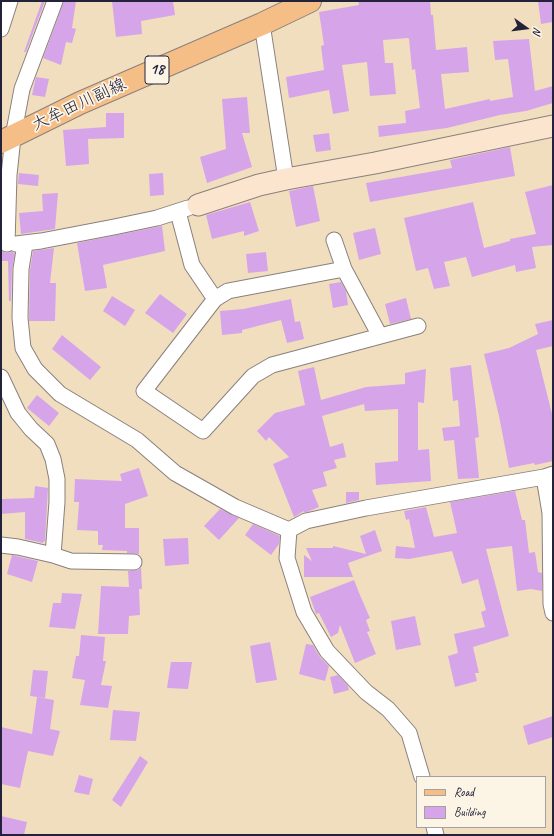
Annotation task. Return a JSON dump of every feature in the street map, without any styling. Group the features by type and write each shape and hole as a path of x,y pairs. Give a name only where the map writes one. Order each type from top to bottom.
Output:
{"main road":[{"name":"大牟田川副線","path":"6,140 80,103 262,24 310,1"}],"street":[{"path":"1,29 10,1"},
{"path":"55,1 22,89 6,140 9,175 4,244 25,244 157,218 259,185 375,163 553,126"},
{"path":"262,24 286,179"},
{"path":"178,212 192,265 215,299"},
{"path":"334,240 344,269 380,336"},
{"path":"25,244 21,269 20,318 23,348 35,369 60,394 137,440 175,474 235,507 289,530 306,522 366,508 548,476 551,604 553,613"},
{"path":"344,269 228,291 215,299 144,391 203,431 253,376 272,365 418,326"},
{"path":"1,377 18,413 31,429 47,444 53,459 58,502 53,555"},
{"path":"289,530 287,558 304,612 327,651 366,692 388,709 409,733 422,776"},
{"path":"1,545 18,547 53,555 71,562 134,562"}],"building":[{"path":"42,1 45,1 26,52 24,52"},
{"path":"64,1 76,1 72,28 76,29 72,43 66,42 61,65 43,58"},
{"path":"112,1 173,1 175,15 141,21 142,34 116,37"},
{"path":"358,1 430,1 431,15 433,15 436,50 467,47 469,72 441,74 445,109 490,99 490,101 513,97 508,59 495,60 493,41 529,39 535,91 553,86 553,103 526,111 500,115 447,128 379,137 378,126 406,123 405,111 420,108 415,69 412,70 408,38 383,40 385,63 393,63 396,94 370,96 367,62 342,65 349,111 333,114 329,90 289,98 286,77 324,70 321,46 324,45 319,12 359,5"},
{"path":"538,1 553,1 553,22 541,24"},
{"path":"36,77 49,79 45,97 32,95"},
{"path":"247,97 250,133 242,133 252,167 207,183 200,157 226,149 222,99"},
{"path":"106,113 124,113 124,138 88,139 89,164 66,166 63,130 106,127"},
{"path":"329,133 331,150 316,152 313,135"},
{"path":"510,147 515,176 370,202 366,183 452,168 450,160"},
{"path":"19,173 39,175 38,186 18,184"},
{"path":"163,173 164,195 150,196 149,174"},
{"path":"553,185 553,245 532,247 536,268 516,272 515,265 472,277 466,257 444,262 450,286 434,289 428,268 416,271 404,218 473,202 484,248 510,241 510,239 536,234 525,192"},
{"path":"313,186 320,221 296,227 289,191"},
{"path":"58,193 55,229 21,234 19,213 43,211 42,194"},
{"path":"250,202 259,231 244,236 244,231 212,239 206,215"},
{"path":"162,226 165,251 103,265 107,288 85,291 77,243"},
{"path":"375,228 381,254 359,260 353,233"},
{"path":"54,248 50,283 56,283 55,321 29,321 30,270 33,251"},
{"path":"2,251 6,253 15,253 12,269 11,301 9,301 8,261 2,261"},
{"path":"266,252 268,271 248,273 246,254"},
{"path":"341,282 346,291 348,305 333,308 329,284"},
{"path":"160,294 187,314 173,333 145,313"},
{"path":"112,296 135,310 125,326 103,311"},
{"path":"406,298 411,319 390,324 385,304"},
{"path":"291,299 295,322 300,321 304,339 287,343 281,320 242,330 242,333 222,335 220,311 243,309"},
{"path":"553,320 553,346 536,350 553,418 553,461 509,468 499,416 484,354 509,348 538,334 535,324"},
{"path":"62,335 101,367 90,380 52,349"},
{"path":"471,365 479,437 475,438 479,478 458,479 454,440 444,441 442,428 460,426 458,400 453,401 450,368"},
{"path":"314,367 321,400 366,387 405,384 405,373 426,369 424,403 418,402 418,450 429,449 431,481 376,485 375,463 398,461 398,409 365,411 364,404 322,416 330,447 343,443 346,457 334,460 337,468 323,472 327,486 312,490 319,507 307,512 304,511 294,517 273,464 289,457 269,437 266,441 257,431 275,413 305,405 298,371"},
{"path":"37,395 59,413 49,426 27,408"},
{"path":"139,468 148,496 125,504 125,528 139,528 139,554 127,553 127,551 102,550 103,545 98,545 98,531 77,530 79,502 74,502 75,479 122,481 120,474"},
{"path":"35,486 48,488 45,541 43,543 25,539 25,512 1,514 1,499 34,498"},
{"path":"515,491 522,520 525,520 529,553 535,552 538,572 542,573 542,591 531,589 517,591 512,546 486,549 509,636 473,647 479,673 475,673 477,681 455,687 448,656 458,653 454,634 485,627 481,612 486,610 478,579 462,584 452,551 409,559 395,558 396,546 415,548 409,519 406,520 404,511 426,507 434,537 457,533 450,502"},
{"path":"346,492 359,492 359,500 346,503"},
{"path":"220,509 239,518 219,540 204,526"},
{"path":"253,524 280,536 279,544 271,555 245,535"},
{"path":"375,530 382,551 348,563 353,577 304,577 304,555 312,561 306,548 333,548 333,546 366,554 360,536"},
{"path":"188,538 189,564 165,566 163,539"},
{"path":"12,555 38,561 32,582 7,574"},
{"path":"141,567 142,589 139,589 140,615 129,616 128,634 98,634 101,586 129,587 128,571 138,570"},
{"path":"354,580 370,618 366,620 370,631 367,632 376,654 355,663 340,625 338,633 331,637 319,613 316,614 310,597"},
{"path":"62,593 82,594 75,629 49,627 53,603 61,603"},
{"path":"415,616 421,645 396,650 391,621"},
{"path":"81,635 105,637 103,661 106,661 101,685 112,686 108,708 80,705 85,680 72,678 76,656 79,656"},
{"path":"270,642 277,680 256,683 250,646"},
{"path":"306,644 313,645 320,657 329,666 325,681 299,674"},
{"path":"171,662 192,662 188,689 167,688"},
{"path":"33,670 48,671 45,698 30,696"},
{"path":"338,675 348,686 349,690 334,694 330,677"},
{"path":"37,697 54,700 50,729 60,731 53,756 28,751 20,788 1,784 1,727 32,734"},
{"path":"113,710 140,712 136,741 110,740"},
{"path":"553,716 553,737 528,745 523,726"},
{"path":"140,756 148,762 121,807 112,800"},
{"path":"79,775 93,779 89,795 74,792"},
{"path":"1,816 27,822 24,835 1,835"}]}
